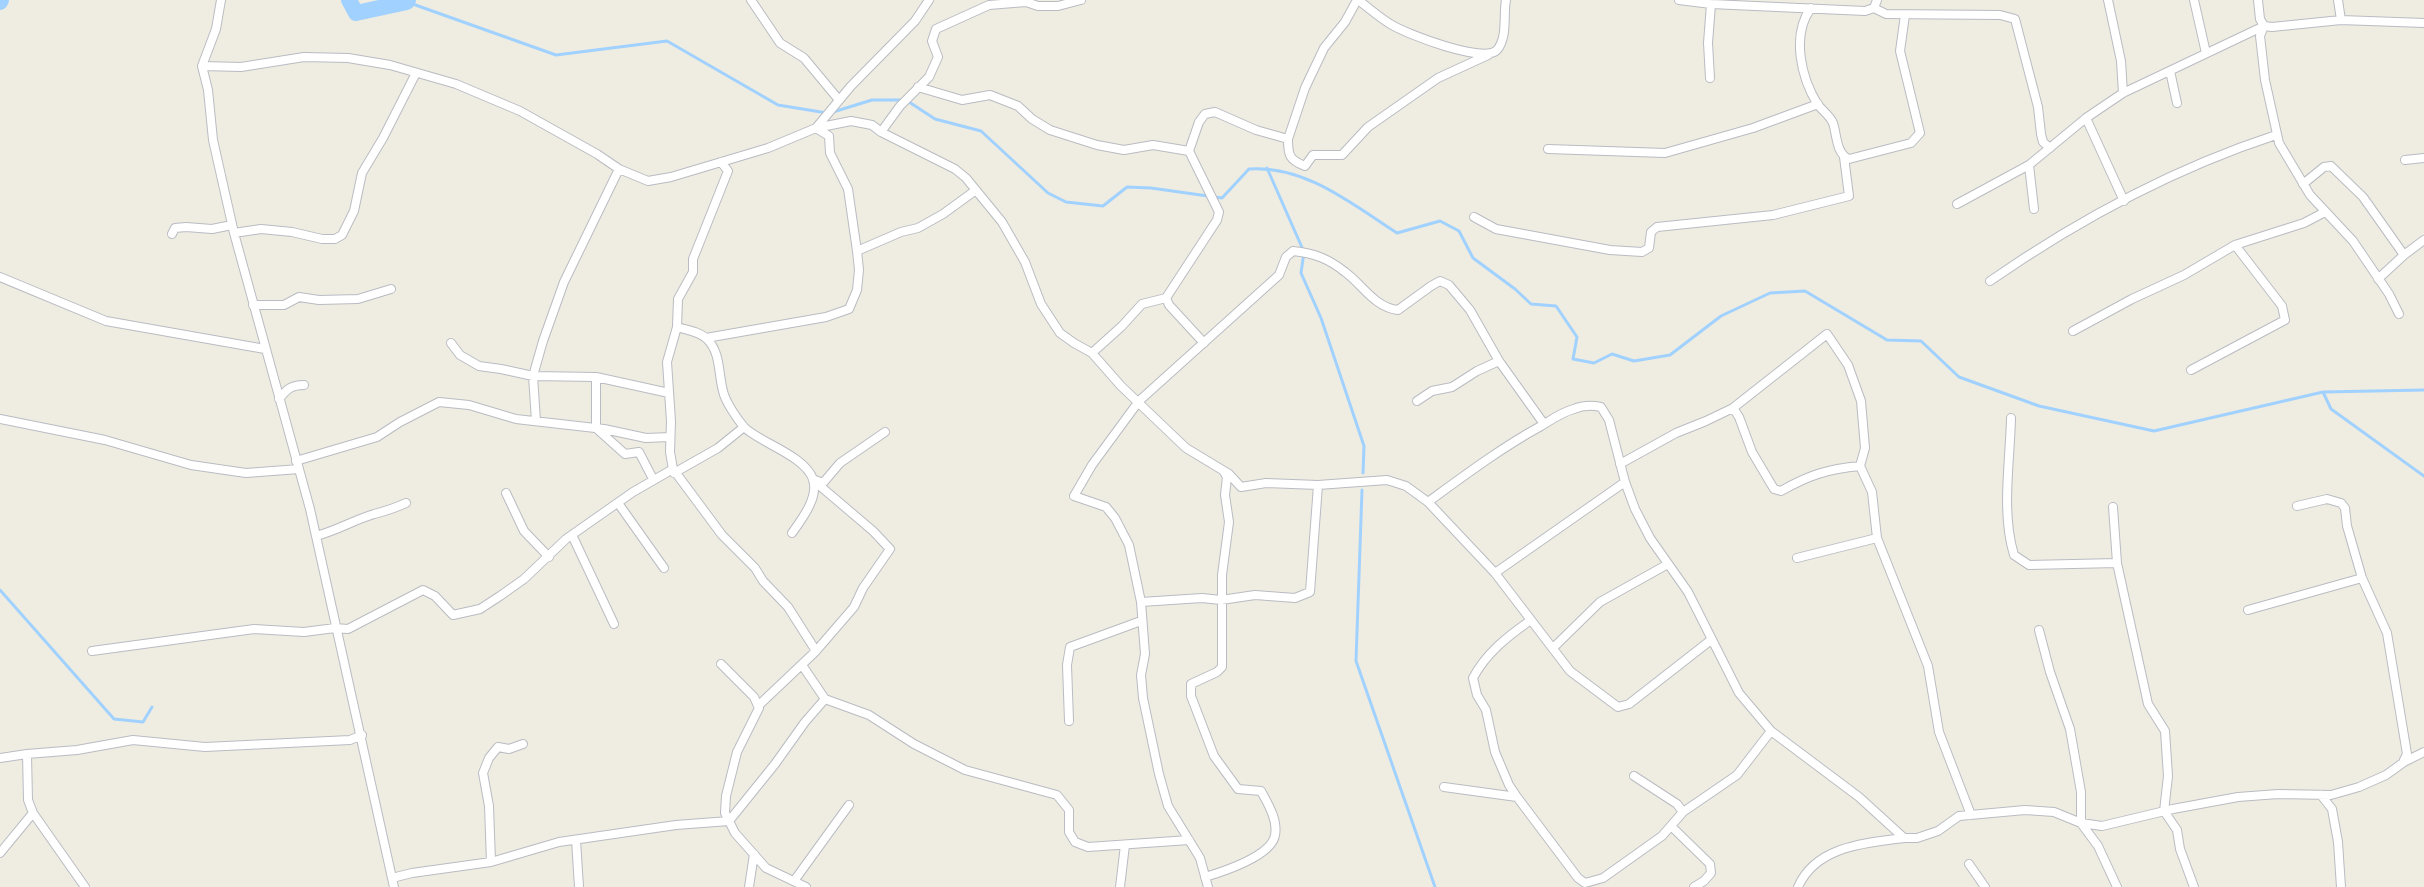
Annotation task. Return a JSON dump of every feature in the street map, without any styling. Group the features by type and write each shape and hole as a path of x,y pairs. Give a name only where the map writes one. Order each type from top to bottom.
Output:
{"street":[{"path":"221,0 216,29 202,66 208,90 213,140 233,229 316,536 335,627 362,735 393,885 412,873 491,862 520,852 576,840 676,825 729,821 825,699"},
{"path":"751,0 780,43 804,58 839,100"},
{"path":"816,128 839,100 915,21 929,0"},
{"path":"881,132 900,105 929,76 938,57 932,41 936,29 989,5 1026,2 1038,6 1058,6 1081,0"},
{"path":"1488,55 1419,39 1392,25 1357,0 1346,22 1324,48 1305,88 1288,139 1288,154 1292,161 1305,166 1313,155 1342,155 1368,127 1438,78 1488,55 1497,50 1505,29 1506,0"},
{"path":"1679,0 1711,4 1865,11 1876,4 1886,14 2008,15 2015,19 2038,106 2043,142 2050,148"},
{"path":"2108,0 2121,61 2123,93"},
{"path":"2194,0 2206,54"},
{"path":"2258,0 2260,19 2264,26"},
{"path":"2338,0 2341,20"},
{"path":"1710,78 1708,43 1711,4"},
{"path":"1474,217 1497,229 1610,250 1642,252 1649,248 1651,232 1657,227 1773,215 1849,196 1844,157 1832,121 1818,104 1801,63 1803,19 1811,8"},
{"path":"1844,157 1849,159 1911,143 1920,133 1900,51 1905,15"},
{"path":"1958,204 2029,165 2086,118 2123,93 2264,26 2341,20 2424,22"},
{"path":"2264,26 2260,36 2261,47 2276,135 2303,184 2325,212 2353,241 2389,294 2398,314"},
{"path":"202,66 241,67 304,57 348,58 390,65 456,84 520,111 597,153 619,169 648,181 768,148 816,128 851,121 872,124 881,132 955,169 1002,222 1025,262 1048,318 1060,333 1092,352 1121,386 1186,448 1223,470 1241,487 1266,483 1318,485 1387,480 1406,486 1428,502 1495,573 1570,671 1618,707 1629,704 1711,640"},
{"path":"2170,71 2177,103"},
{"path":"172,234 175,228 186,227 261,229 292,232 322,239 335,239 342,235 354,211 362,173 383,138 416,73"},
{"path":"918,87 962,100 990,95 1018,106 1032,119 1050,130 1096,146 1125,150 1153,145 1189,151"},
{"path":"1548,149 1665,153 1753,128 1818,104"},
{"path":"1092,352 1122,326 1142,304 1166,298 1217,220 1219,212 1189,151 1199,122 1205,114 1215,112 1256,130 1288,139"},
{"path":"2086,118 2124,201"},
{"path":"706,338 842,313 849,309 857,290 859,270 848,189 830,153 829,136 816,128"},
{"path":"1990,281 2041,246 2180,171 2276,135"},
{"path":"2405,160 2424,158"},
{"path":"721,162 728,171 693,260 693,272 678,299 677,327 667,362 673,471 700,503 722,535 755,568 763,581 788,607 816,651"},
{"path":"2029,165 2034,209"},
{"path":"2303,184 2324,167 2331,166 2363,197 2404,255"},
{"path":"536,421 533,376 564,282 619,169"},
{"path":"857,251 901,232 918,228 943,214 976,190"},
{"path":"2073,331 2235,245 2304,223 2325,212"},
{"path":"2378,279 2424,240"},
{"path":"2192,370 2285,320 2286,315 2282,306 2235,245"},
{"path":"1208,887 1200,858 1168,806 1160,774 1143,698 1141,675 1145,654 1141,602 1129,545 1115,518 1106,507 1074,496 1092,465 1139,401 1279,275 1286,257 1293,251 1319,255 1346,272 1378,303 1389,309 1398,310 1440,281 1449,285 1470,310 1499,361 1544,424"},
{"path":"0,277 106,321 265,349"},
{"path":"253,305 284,305 299,297 319,300 358,299 391,289"},
{"path":"1166,298 1169,305 1204,343"},
{"path":"677,327 696,332 706,338 720,365 723,392 744,427 775,447 783,449 809,472 814,490 807,512 792,533"},
{"path":"1620,464 1676,433 1732,408 1827,334 1848,365 1861,401 1865,448 1860,466 1872,492 1877,538 1928,666 1939,732 1971,815"},
{"path":"451,343 460,355 479,366 533,376 596,377 669,393"},
{"path":"1417,401 1432,390 1452,387 1477,370 1499,361"},
{"path":"596,377 596,428 625,454 639,452 653,479"},
{"path":"279,399 293,385 304,385"},
{"path":"0,419 105,440 191,465 246,473 298,465 378,436 439,402 469,405 516,419 596,428 645,438 670,437"},
{"path":"1428,502 1471,469 1571,409 1589,405 1601,407 1609,420 1625,482 1640,518 1688,592 1739,693 1771,731 1859,797 1904,838"},
{"path":"1732,408 1739,417 1752,452 1774,489 1781,491 1801,479 1828,469 1860,466"},
{"path":"2011,418 2008,510 2009,538 2014,555 2029,565 2117,563"},
{"path":"92,651 254,629 304,632 335,627 348,629 423,590 435,596 453,615 480,609 524,579 572,536 618,503 653,479 717,448 744,427"},
{"path":"813,480 823,483 840,463 885,432"},
{"path":"1204,877 1224,871 1262,853 1272,843 1275,835 1272,813 1261,791 1238,789 1229,780 1214,756 1191,696 1191,684 1222,668 1222,575 1229,522 1225,495 1227,477 1223,470"},
{"path":"759,705 816,651 854,607 863,588 890,549 873,531 813,480"},
{"path":"1495,573 1625,482"},
{"path":"1141,602 1202,598 1221,600 1255,595 1295,598 1310,592 1318,485"},
{"path":"506,493 524,531 549,557"},
{"path":"2296,506 2327,499 2341,503 2345,508 2347,526 2362,578 2386,633 2408,754 2404,762"},
{"path":"316,536 335,531 373,514 394,509 406,503"},
{"path":"618,503 664,568"},
{"path":"2113,507 2117,563 2148,704 2165,731 2168,776 2164,811 2176,830 2180,849 2194,887"},
{"path":"572,536 614,624"},
{"path":"1797,558 1877,538"},
{"path":"1553,648 1600,602 1668,564"},
{"path":"2248,610 2362,578"},
{"path":"1531,620 1493,650 1479,666 1473,678 1477,695 1486,710 1495,752 1509,785 1578,878 1586,883 1603,878 1626,863 1662,836 1683,812 1698,804 1737,775 1771,731"},
{"path":"1069,721 1067,665 1070,647 1141,621"},
{"path":"2039,630 2049,672 2070,729 2081,792 2081,823 2098,846 2117,887"},
{"path":"721,664 759,705 758,713 747,732 731,774 724,808 735,833 766,868 806,887"},
{"path":"802,665 825,699 869,716 914,744 965,770 1058,795 1069,810 1069,832 1075,842 1088,847 1189,840"},
{"path":"0,758 27,753 77,750 133,740 205,747 350,740 362,735"},
{"path":"491,862 489,806 483,773 489,758 498,747 509,749 523,744"},
{"path":"1798,887 1803,876 1816,861 1826,855 1866,843 1917,838 1938,831 1959,816 2025,810 2054,812 2081,823 2102,826 2164,811 2258,795 2321,795 2359,787 2386,775 2404,762 2424,752"},
{"path":"27,753 28,800 33,813 85,887"},
{"path":"1634,776 1677,804 1683,812"},
{"path":"1444,787 1517,797"},
{"path":"2321,795 2332,809 2338,842 2341,887"},
{"path":"794,881 849,805"},
{"path":"0,853 33,813"},
{"path":"1671,826 1710,864 1711,873 1694,887"},
{"path":"576,840 579,887"},
{"path":"1120,887 1125,844"},
{"path":"749,887 754,854"},
{"path":"1969,864 1985,887"}],"waterway":[{"path":"349,0 356,13 408,0"},
{"path":"407,2 556,55 667,41 778,105 827,113"},
{"path":"833,112 872,100 906,100 935,119 981,131 1048,193 1066,202 1103,206 1127,187 1222,198 1249,169 1270,169 1309,180 1327,189 1397,233 1440,221 1459,231 1473,258 1515,289 1531,304 1556,306 1577,337 1573,359 1594,363 1612,354 1634,361 1670,355 1721,316 1770,293 1805,291 1887,340 1921,341 1959,377 2039,406 2154,431 2323,392 2424,390"},
{"path":"1267,168 1304,252 1301,273 1321,318 1364,446 1363,473"},
{"path":"2323,392 2331,409 2424,476"},
{"path":"1362,490 1356,661 1435,887"},
{"path":"0,590 114,719 143,722 152,707"}]}
